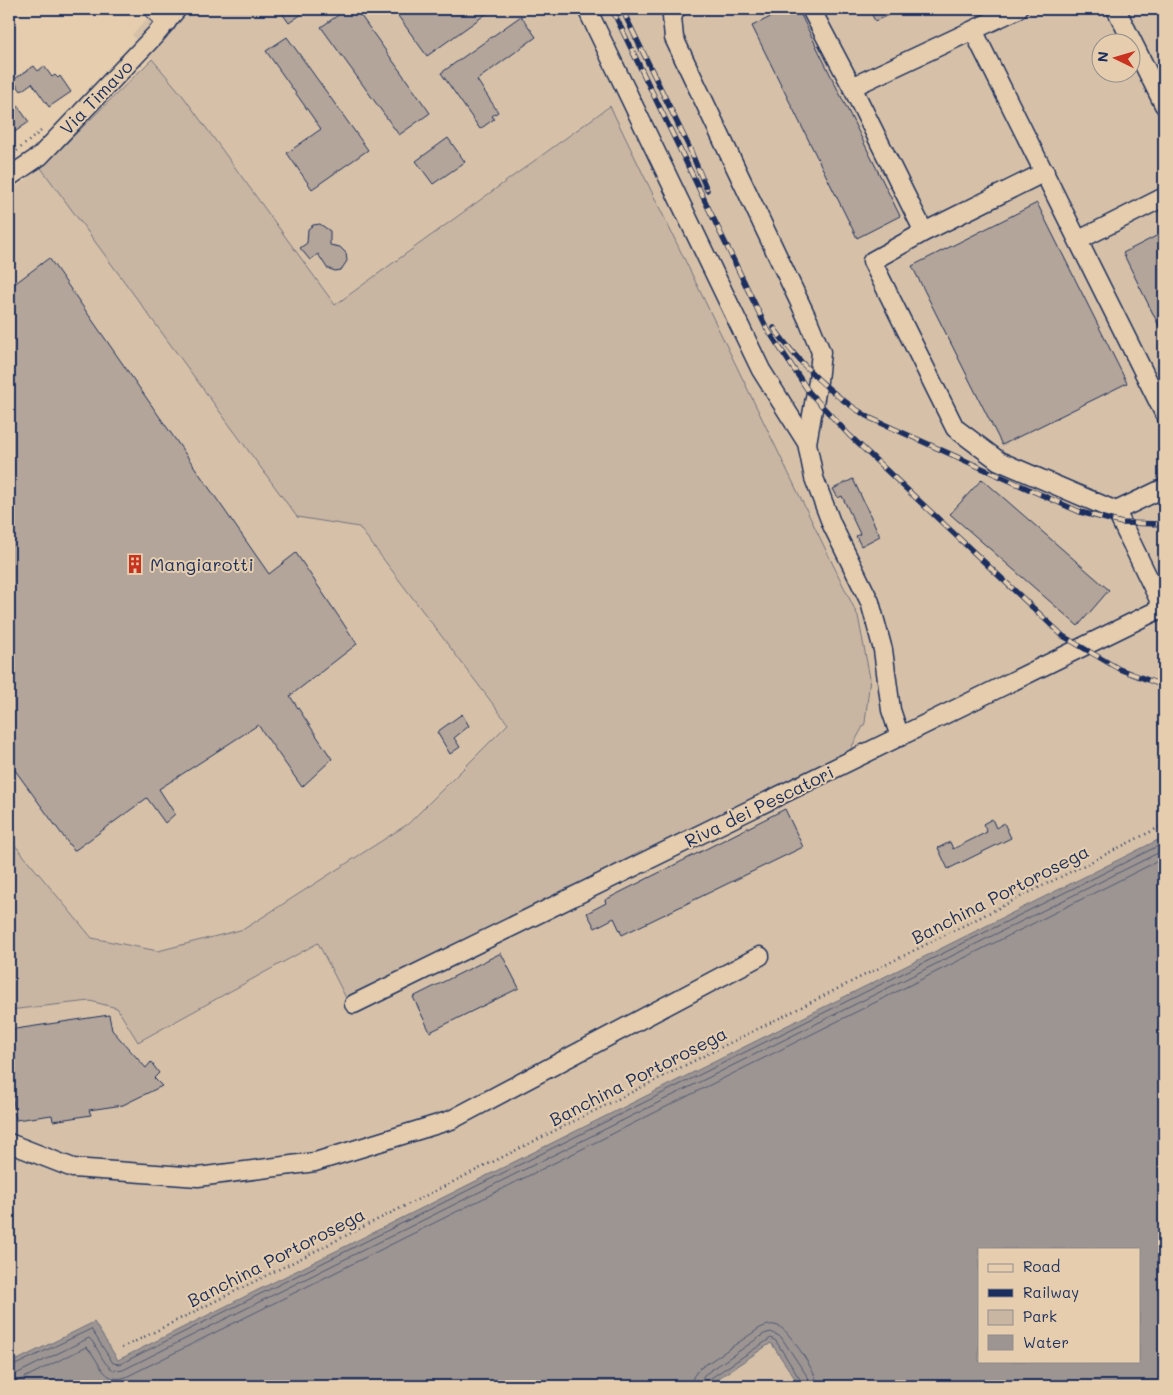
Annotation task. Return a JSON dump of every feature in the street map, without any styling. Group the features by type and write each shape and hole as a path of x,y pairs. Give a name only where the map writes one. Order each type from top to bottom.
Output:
{"street":[{"path":"154,9 172,15"},
{"path":"587,9 761,370 807,443 814,478 826,509 870,602 883,650 891,710 900,737"},
{"path":"676,9 672,17 674,38 808,320 821,352 807,443"},
{"path":"811,9 924,232"},
{"path":"852,87 1018,9"},
{"path":"1116,9 1164,105"},
{"name":"Via Timavo","path":"9,177 40,156 172,15"},
{"path":"973,30 1046,172 1164,413"},
{"path":"1046,172 924,232 872,261 955,428 998,461 1116,510 1164,608"},
{"path":"1079,240 1164,197"},
{"path":"1116,510 1164,488"},
{"name":"Riva dei Pescatori","path":"354,1004 1164,608"},
{"path":"9,1143 73,1168 198,1177 314,1162 450,1120 760,956"}],"path":[{"name":"Banchina Portorosega","path":"122,1348 1164,825"}],"shaded area":[{"path":"156,9 1164,9 1164,837 117,1360 94,1322 9,1364 9,1010 90,1001 117,1008 138,1042 318,943 346,998 870,678 858,616 610,106 335,305 183,96 132,35"},
{"path":"41,168 297,516 359,527 508,724 408,824 244,929 158,951 92,938 9,838 9,193"},
{"path":"771,1343 800,1386 707,1386"}],"green space":[{"path":"152,59 183,96 335,305 610,106 858,616 870,678 865,723 850,750 346,998 318,943 138,1042 117,1008 90,1001 9,1010 9,838 92,938 158,951 244,929 408,824 508,724 359,527 297,517 41,168"}],"water":[{"path":"1164,837 1164,1386 800,1386 771,1343 707,1386 9,1386 9,1364 94,1322 118,1360"}],"building":[{"path":"279,9 309,9 289,23"},
{"path":"347,9 356,9 430,113 399,135 321,27"},
{"path":"393,9 493,9 427,56"},
{"path":"787,9 798,9 900,216 857,238 752,26"},
{"path":"869,9 902,9 875,21"},
{"path":"521,16 536,37 477,80 498,112 492,116 494,119 480,129 441,73"},
{"path":"287,37 368,150 312,189 287,153 321,129 266,51"},
{"path":"34,66 38,71 44,66 52,77 55,75 58,78 60,76 71,92 49,107 32,83 21,91 13,80"},
{"path":"9,94 29,122 9,136"},
{"path":"448,138 465,162 433,184 416,161"},
{"path":"1037,203 1127,383 1002,445 912,266"},
{"path":"320,224 330,231 330,245 340,247 346,253 347,261 341,270 335,271 327,268 318,254 310,260 300,248 307,243 308,229 313,225"},
{"path":"1164,232 1164,336 1123,253"},
{"name":"Mangiarotti","path":"49,258 269,574 296,553 357,644 290,696 332,759 302,787 258,725 159,789 175,814 165,823 147,798 74,851 9,762 9,288"},
{"path":"853,479 880,536 861,546 856,536 860,534 842,496 838,498 833,489"},
{"path":"982,479 1109,590 1078,626 950,514"},
{"path":"462,714 469,726 454,738 460,747 450,754 437,732"},
{"path":"785,809 803,847 622,935 614,918 595,928 587,913 606,903 605,900"},
{"path":"992,819 996,828 1004,823 1011,838 948,869 938,848 950,842 953,849 987,832 983,824"},
{"path":"501,953 519,988 430,1032 413,997"},
{"path":"109,1015 112,1030 146,1068 151,1062 159,1073 154,1078 162,1086 123,1105 89,1110 91,1115 53,1121 52,1115 16,1120 9,1073 9,1030"}],"railway":[{"path":"612,9 766,327 809,392 849,435 1063,636 1119,669 1164,686"},
{"path":"622,9 689,147 707,190"},
{"path":"774,328 794,354 817,378 842,399 870,418 1080,512 1122,523 1164,524"}],"place":[{"name":"Mangiarotti","path":"135,564"}]}
